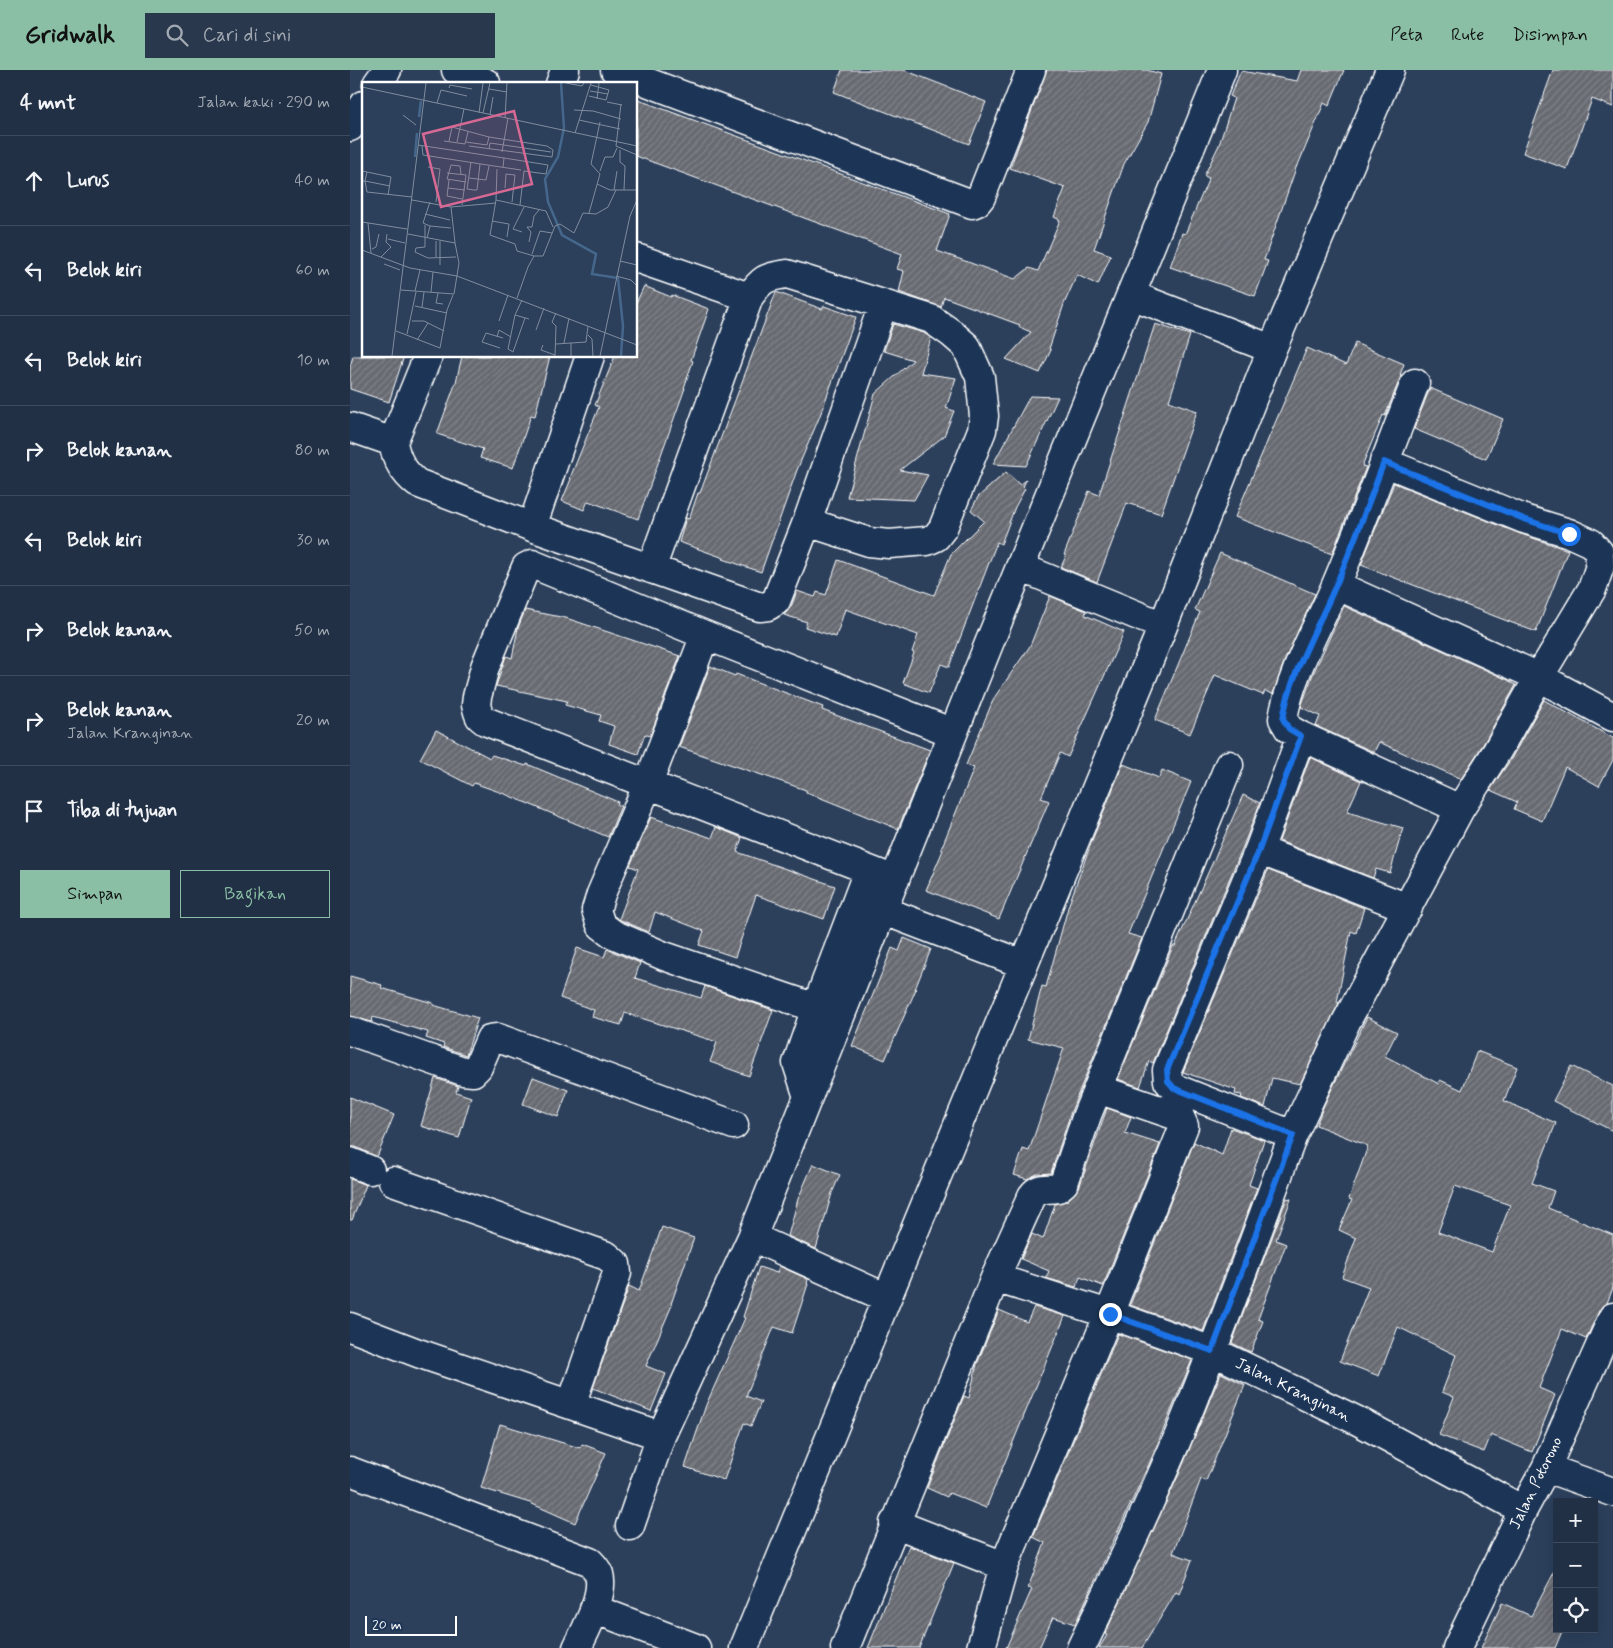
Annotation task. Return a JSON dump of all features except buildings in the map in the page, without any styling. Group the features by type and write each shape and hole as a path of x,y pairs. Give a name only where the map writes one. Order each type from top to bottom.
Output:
{"street":[{"path":"378,82 387,70"},
{"path":"456,70 486,82"},
{"path":"561,82 565,70"},
{"path":"616,70 972,204 981,197 1031,70"},
{"path":"630,1526 661,1436 752,1237 1020,566 1222,70"},
{"path":"744,1648 1163,626 1272,349 1390,70"},
{"path":"350,128 362,108"},
{"path":"638,259 749,297"},
{"path":"651,569 749,297 759,283 771,277 787,274 931,319 951,333 966,346 980,377 984,416 982,430 943,528 936,537 927,541 889,544 869,542 808,522"},
{"path":"1130,295 1272,349"},
{"path":"427,358 392,442 394,453 400,464 407,475 417,483 532,527 760,607 768,606 776,601 808,522 883,305"},
{"path":"532,527 589,358"},
{"path":"1415,383 1336,585 1302,661 1285,706 1283,719 1289,729 1301,736 1460,809"},
{"path":"350,427 392,442"},
{"path":"1080,1648 1109,1590 1176,1442 1293,1135 1346,1022 1460,809 1497,751 1592,589 1600,566 1599,552 1591,543 1524,519 1384,462"},
{"path":"895,880 485,721 480,717 476,705 485,667 526,567 532,564 953,733"},
{"path":"1020,566 1163,626"},
{"path":"1336,585 1539,677 1613,717"},
{"path":"706,635 596,910 601,925 613,934 664,956 816,1008"},
{"path":"1293,1135 1174,1088 1168,1081 1167,1070 1259,850 1301,736"},
{"path":"845,1648 871,1586 894,1523 995,1278 1036,1191 1058,1188 1064,1183 1098,1089 1229,765"},
{"path":"1259,850 1408,908"},
{"path":"808,1097 797,1063 868,871"},
{"path":"882,910 1023,964"},
{"path":"350,1030 463,1071 473,1072 478,1067 490,1039 498,1038 734,1125"},
{"path":"981,1648 1004,1566 1110,1314 1184,1126 1180,1117 1098,1089"},
{"path":"371,1171 607,1256 616,1264 617,1273 571,1405"},
{"path":"752,1237 887,1298"},
{"name":"Jalan Kranginan","path":"995,1278 1110,1314 1212,1351 1360,1422 1523,1510"},
{"name":"Jalan Potorono","path":"1457,1648 1523,1510 1546,1468 1613,1316"},
{"path":"350,1327 418,1353 661,1436"},
{"path":"1546,1468 1613,1492"},
{"path":"350,1471 590,1562 598,1572 600,1585 594,1609 577,1648"},
{"path":"894,1523 1004,1566"},
{"path":"594,1609 696,1648"}],"route":[{"path":"1110,1314 1212,1351 1293,1135 1174,1088 1168,1081 1167,1070 1259,850 1301,736 1289,729 1283,719 1285,706 1302,661 1336,585 1384,462 1524,519 1569,534"}]}
